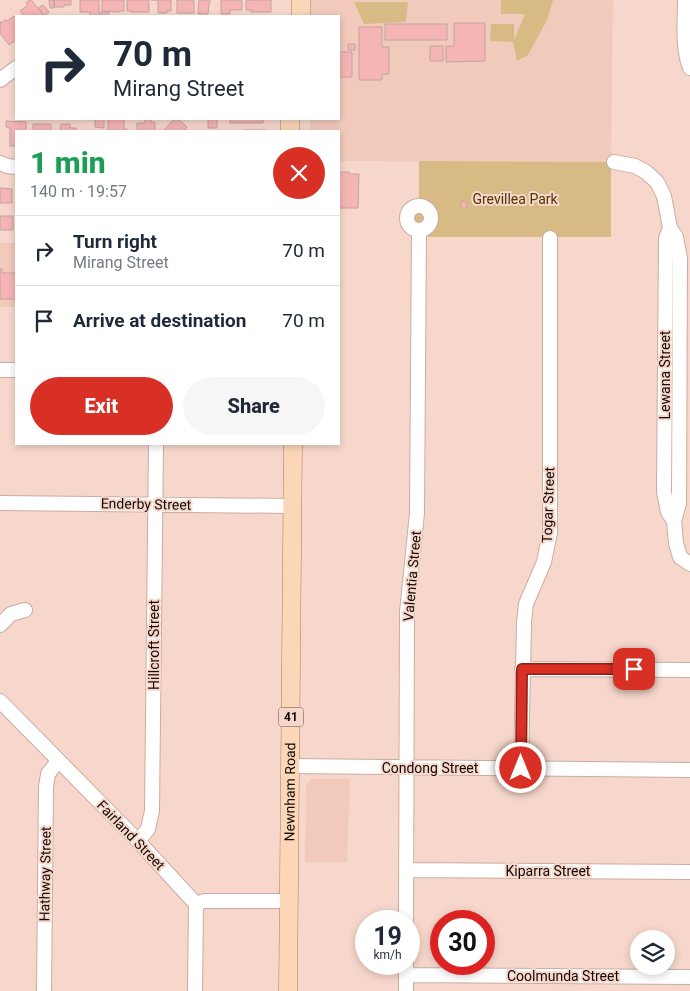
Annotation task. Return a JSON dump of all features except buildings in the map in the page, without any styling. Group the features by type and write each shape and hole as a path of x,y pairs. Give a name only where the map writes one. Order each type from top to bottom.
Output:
{"main road":[{"path":"291,0 291,15"},
{"path":"301,0 301,15"},
{"name":"Newnham Road","path":"288,991 292,445"}],"street":[{"path":"685,0 685,33 690,68"},
{"path":"0,80 15,69"},
{"name":"Lewana Street","path":"614,162 635,166 646,172 657,182 664,196 670,228 666,238 664,492 668,512 674,520 676,543 680,557 690,564"},
{"path":"0,163 15,167"},
{"name":"Valentia Street","path":"406,910 407,612 417,513 419,230"},
{"name":"Togar Street","path":"521,768 522,669 526,604 544,562 550,532 550,238"},
{"path":"0,370 15,370"},
{"name":"Hillcroft Street","path":"138,841 148,829 152,812 156,445"},
{"name":"Enderby Street","path":"0,503 292,506"},
{"path":"0,625 11,614 25,610"},
{"path":"522,669 690,670"},
{"name":"Fairland Street","path":"0,701 138,841 196,904"},
{"name":"Hathway Street","path":"44,991 46,787 48,774 58,761"},
{"name":"Condong Street","path":"290,766 690,770"},
{"name":"Kiparra Street","path":"406,870 690,872"},
{"path":"195,991 196,904 204,901 288,901"},
{"name":"Coolmunda Street","path":"420,969 690,977"},
{"path":"406,975 406,991"}],"shaded area":[{"path":"311,0 613,0 611,162 340,161 340,130 310,130 310,120 340,120 340,15 311,15"},
{"path":"0,243 15,243 15,307 0,307"},
{"path":"311,779 350,779 347,862 305,862 306,785"}],"green space":[{"path":"501,0 553,0 547,20 528,55 517,61 513,42 490,41 491,24 514,24 514,40 525,14 501,14"},
{"path":"354,2 408,2 406,22 364,24"},
{"name":"Grevillea Park","path":"419,161 611,162 611,237 428,237 428,233 433,229 437,219 431,205 419,200"},
{"path":"416,211 422,211 426,218 422,225 416,225 412,221 412,215"}],"route":[{"path":"521,768 522,669 634,669"}]}
